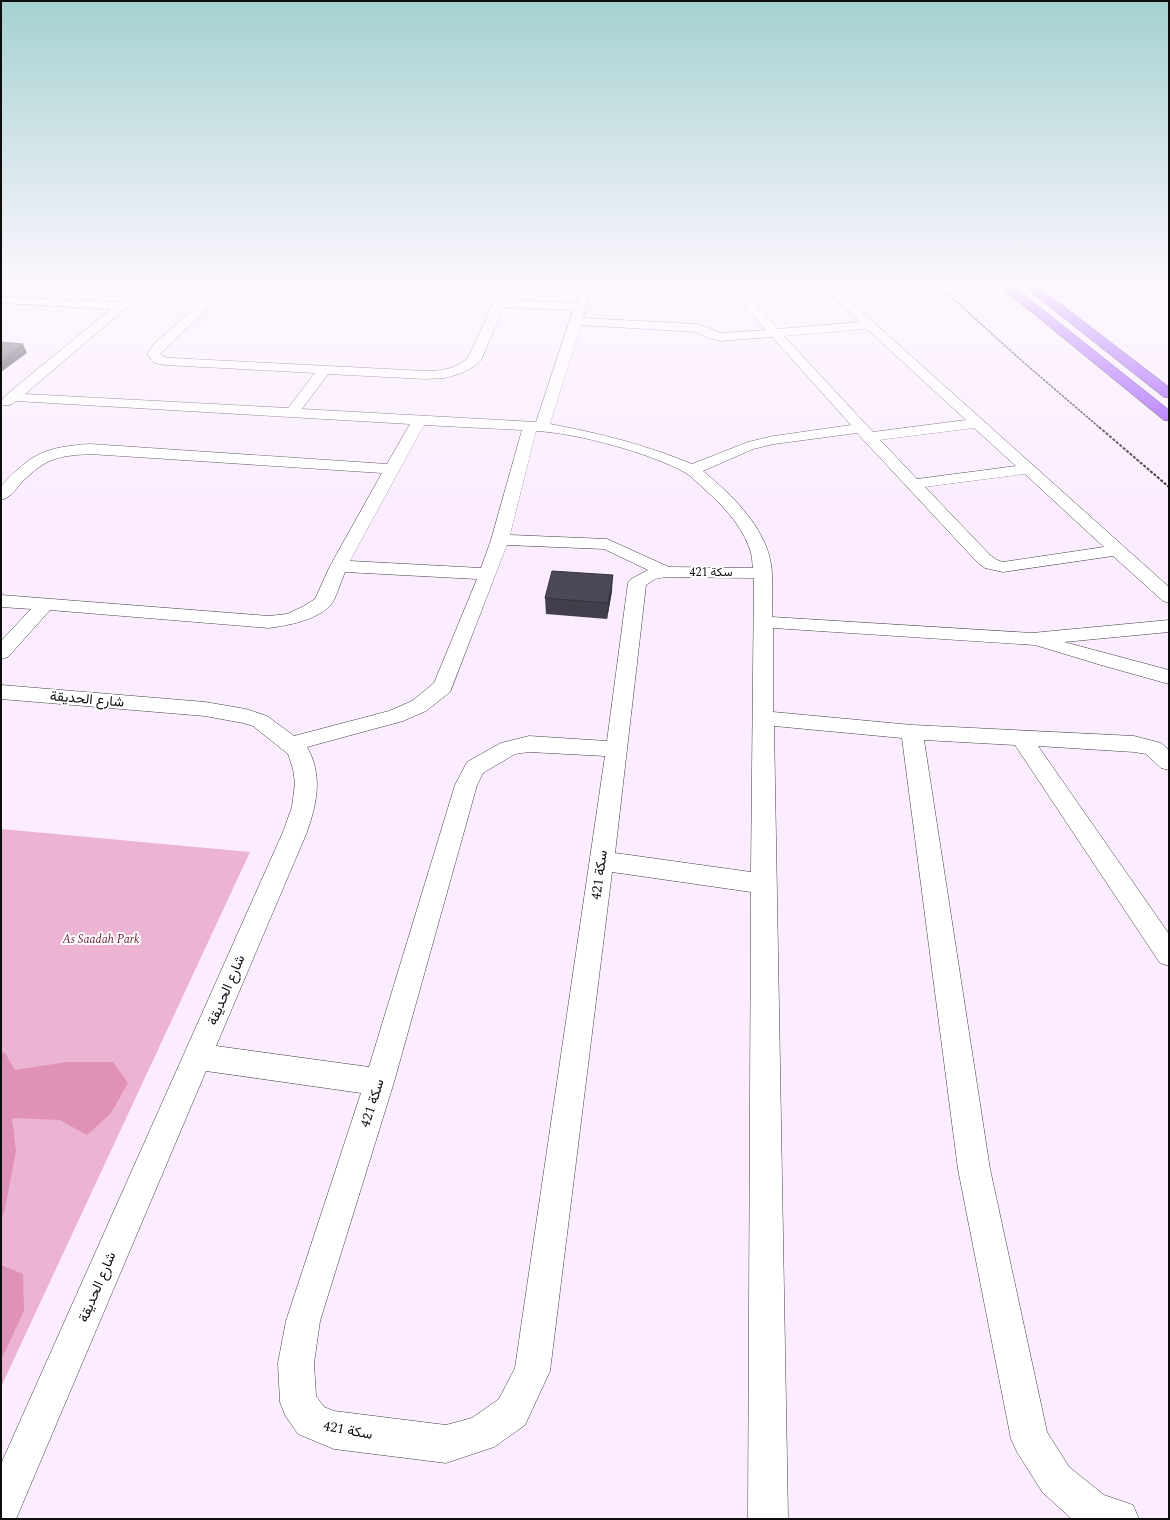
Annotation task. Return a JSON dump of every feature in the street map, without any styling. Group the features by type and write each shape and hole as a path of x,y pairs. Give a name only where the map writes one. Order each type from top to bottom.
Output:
{"highway":[{"path":"1094,357 1169,417"},
{"path":"1121,357 1169,394"}],"street":[{"path":"7,402 61,357"},
{"path":"155,357 160,361 171,362 325,369 426,376 452,373 465,368 475,357"},
{"path":"292,744 396,716 419,706 443,687 488,574 536,427 562,357"},
{"path":"798,357 912,484 991,564 1003,567 1117,550"},
{"path":"906,357 1169,597"},
{"path":"292,413 325,369"},
{"path":"7,402 292,413 419,420 536,427 587,435 657,454 692,470 714,489 732,507 744,522 758,547 763,572 763,884 768,1519"},
{"path":"1,601 269,622 291,619 311,610 323,602 339,566 419,420"},
{"path":"692,470 748,446 774,440 978,423"},
{"path":"1,495 36,462 46,456 76,450 90,449 391,469"},
{"path":"912,484 1028,469"},
{"path":"500,540 607,544 666,572"},
{"path":"339,566 488,574"},
{"name":"سكة 421","path":"617,749 529,744 509,748 475,768 466,785 379,1082 302,1321 296,1363 298,1402 310,1421 334,1430 446,1444 481,1434 512,1412 532,1371 617,749 637,583 650,575 666,572 763,572"},
{"path":"1,653 45,605"},
{"path":"763,622 1032,639 1169,626"},
{"path":"1032,639 1169,677"},
{"name":"شارع الحديقة","path":"1,692 205,709 239,715 260,721 292,744 298,751 304,769 306,783 304,807 295,832 1,1509"},
{"path":"763,718 912,732 1134,744 1153,748 1169,762"},
{"path":"912,732 974,1169 1030,1439 1056,1480 1093,1511 1119,1519"},
{"path":"1021,738 1169,955"},
{"path":"601,861 763,884"},
{"path":"197,1057 379,1082"}],"path":[{"path":"1017,357 1169,486"}],"green space":[{"name":"As Saadah Park","path":"1,829 250,852 1,1387"}],"shaded area":[{"path":"1,1051 5,1053 15,1070 67,1062 113,1062 128,1083 111,1113 87,1135 60,1120 12,1118 16,1151 4,1213 1,1217"},
{"path":"1,1265 23,1274 24,1311 1,1360"}],"building":[{"path":"552,571 613,575 608,603 545,598"}]}
